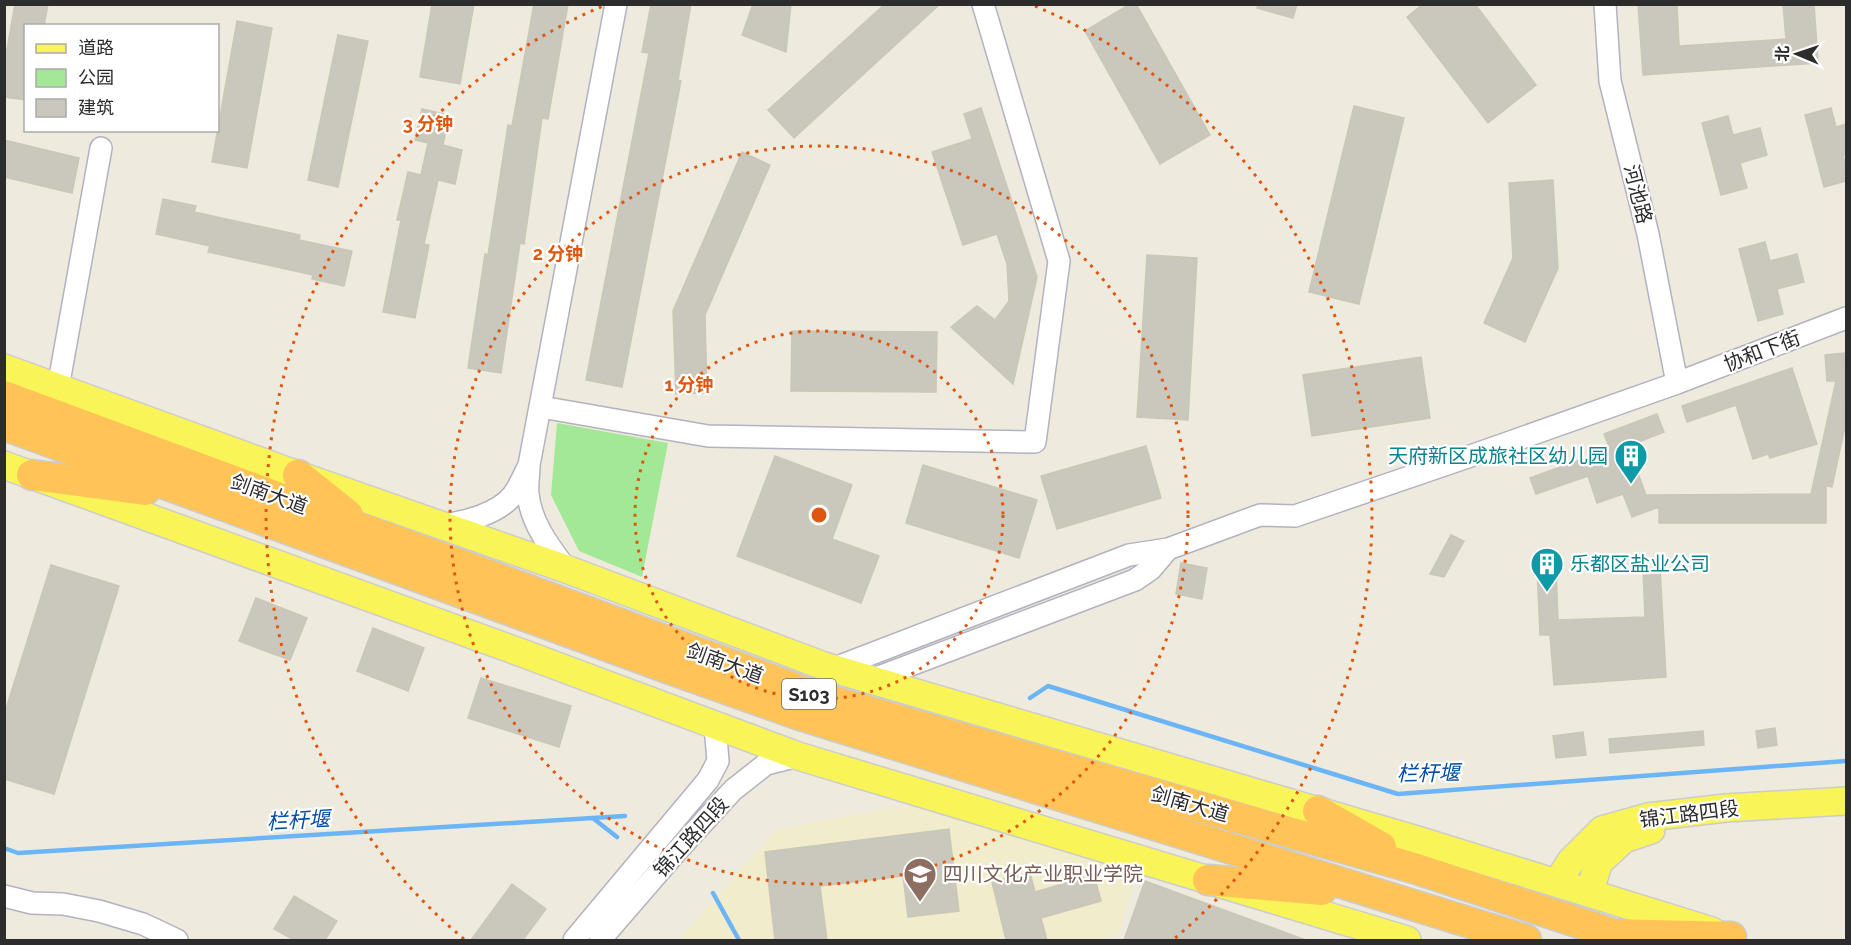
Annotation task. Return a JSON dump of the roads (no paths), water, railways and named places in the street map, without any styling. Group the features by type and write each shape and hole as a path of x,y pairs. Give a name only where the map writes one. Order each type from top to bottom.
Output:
{"highway":[{"name":"剑南大道","path":"4,396 818,697 1417,869 1621,937 1736,939"},
{"name":"剑南大道","path":"4,425 800,715 1526,940"},
{"path":"18,470 198,496"},
{"path":"298,476 369,531"},
{"path":"1318,811 1417,869"},
{"path":"1208,880 1381,895"}],"main road":[{"path":"4,368 298,476 566,569 831,669 1318,811 1736,939"},
{"path":"18,470 798,756 1407,940"},
{"name":"锦江路四段","path":"1557,883 1571,861 1602,830 1636,820 1726,808 1846,801"},
{"name":"锦江路四段","path":"1589,893 1599,862 1624,839 1658,828 1846,814"}],"street":[{"path":"566,569 543,538 534,519 528,494 529,465 616,4"},
{"path":"541,407 708,436 1035,442 1059,261 982,4"},
{"name":"河池路","path":"1605,4 1610,81 1648,234 1677,384"},
{"path":"58,388 101,148"},
{"name":"协和下街","path":"831,669 1129,555 1168,549 1260,515 1294,516 1677,384 1846,318"},
{"path":"443,525 465,522 489,512 512,496 529,465"},
{"path":"871,680 1135,580 1151,569 1168,549"},
{"name":"锦江路四段","path":"574,940 708,780 718,761 715,725"},
{"name":"锦江路四段","path":"600,940 733,790 765,765 798,756"},
{"path":"4,896 32,903 63,904 99,911 143,924 177,940"}],"waterway":[{"name":"栏杆堰","path":"1030,698 1048,686 1398,794 1846,761"},
{"name":"栏杆堰","path":"4,848 18,853 625,816"},
{"name":"栏杆堰","path":"594,819 617,837"},
{"name":"栏杆堰","path":"713,893 739,940"}],"place":[{"name":"天府新区成旅社区幼儿园","path":"1631,485"},
{"name":"乐都区盐业公司","path":"1547,593"},
{"name":"四川文化产业职业学院","path":"920,903"}]}
